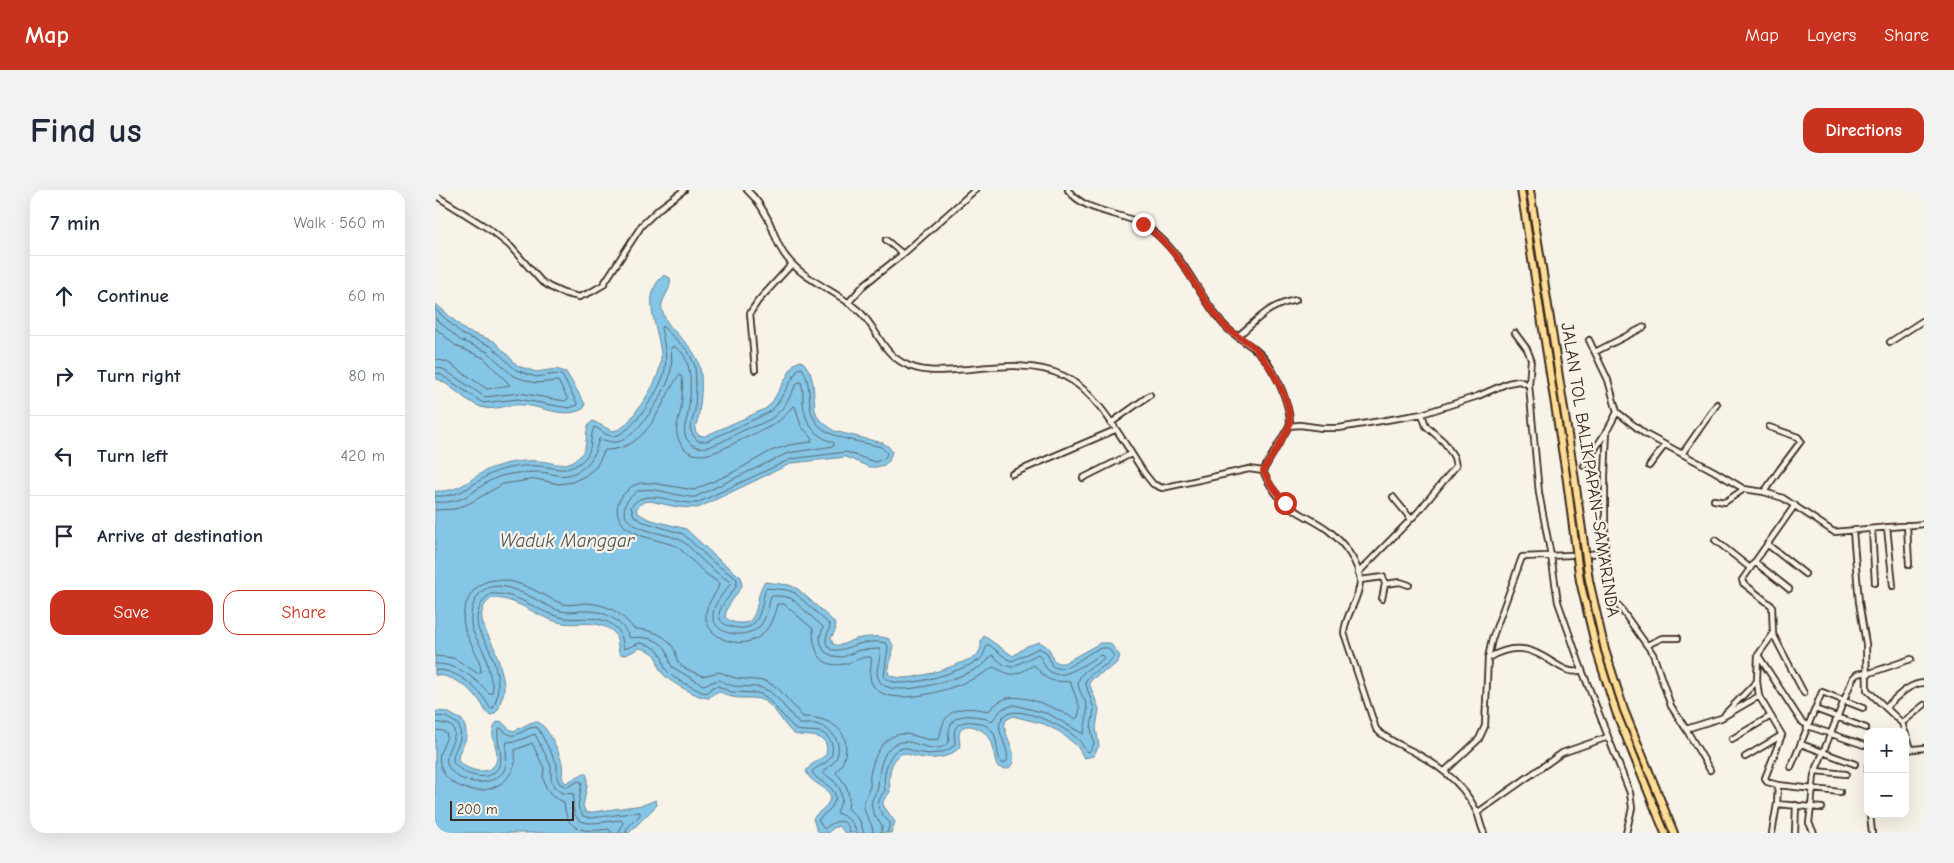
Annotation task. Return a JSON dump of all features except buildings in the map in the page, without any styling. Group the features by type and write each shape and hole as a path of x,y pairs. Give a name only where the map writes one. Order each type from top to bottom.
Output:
{"highway":[{"name":"JALAN TOL BALIKPAPAN–SAMARINDA","path":"1521,190 1581,581 1597,652 1616,712 1665,833"},
{"name":"JALAN TOL BALIKPAPAN–SAMARINDA","path":"1529,190 1589,580 1605,650 1624,710 1674,833"}],"street":[{"path":"435,195 489,229 510,246 541,281 563,293 579,297 603,285 642,225 660,208 684,190"},
{"path":"747,190 764,209 782,252 793,264 862,313 890,354 902,363 915,368 933,371 1016,366 1055,372 1072,380 1098,404 1153,484 1162,488 1249,469 1263,471"},
{"path":"849,303 865,284 903,254 975,190"},
{"path":"1068,190 1079,201 1129,218 1151,229 1172,250 1187,269 1225,326 1258,352 1271,367 1287,407 1289,426 1263,471"},
{"path":"886,240 903,254"},
{"path":"755,370 751,313 758,301 793,264"},
{"path":"1239,336 1270,309 1282,303 1296,300"},
{"path":"1890,342 1924,320"},
{"path":"1595,352 1644,327"},
{"path":"1515,333 1531,358 1529,385 1539,493 1558,602 1582,670 1618,758 1632,802 1631,820 1626,833"},
{"path":"1589,340 1608,380 1617,412 1641,432 1744,488 1783,498 1831,531 1853,531 1907,524 1924,524"},
{"path":"1289,426 1339,428 1422,414 1478,396 1508,383 1519,381 1529,385"},
{"path":"1111,423 1150,395"},
{"path":"1682,454 1717,404"},
{"path":"1584,466 1617,412"},
{"path":"1358,573 1411,519 1456,466 1454,457 1444,442 1426,426 1422,414"},
{"path":"1765,492 1779,468 1801,441 1798,437 1769,427"},
{"path":"1012,474 1115,430"},
{"path":"1607,431 1605,552 1611,595 1653,654 1671,706 1710,770"},
{"path":"1649,466 1665,445"},
{"path":"1083,478 1131,454"},
{"path":"1263,471 1285,503 1329,531 1351,557 1360,580 1357,596 1347,618 1344,633 1376,729 1384,736 1429,760 1445,771 1462,790 1477,814 1484,833"},
{"path":"1714,500 1725,502 1744,488"},
{"path":"1393,496 1411,519"},
{"path":"1795,505 1743,578 1743,581 1772,604 1773,634 1805,693"},
{"path":"1907,524 1909,565"},
{"path":"1887,527 1893,586"},
{"path":"1873,529 1875,583"},
{"path":"1853,531 1869,694 1886,707 1902,723 1904,728"},
{"path":"1715,540 1751,568"},
{"path":"1767,544 1805,574"},
{"path":"1591,554 1605,552"},
{"path":"1445,771 1479,739 1485,726 1488,658 1492,639 1522,557 1571,555"},
{"path":"1755,562 1789,589"},
{"path":"1360,580 1384,578 1385,584 1382,599"},
{"path":"1385,584 1401,582 1409,585"},
{"path":"1773,634 1758,654 1757,681 1759,696 1782,735"},
{"path":"1647,645 1662,638 1678,638"},
{"path":"1488,658 1499,651 1522,648 1550,659 1563,669 1582,670"},
{"path":"1758,654 1796,715 1808,726 1864,745"},
{"path":"1814,833 1809,823 1816,771 1855,675 1911,659"},
{"path":"1721,718 1757,681"},
{"path":"1886,707 1908,688 1924,683"},
{"path":"1791,767 1820,694 1823,691 1863,708"},
{"path":"1686,729 1721,718 1759,696"},
{"path":"1902,723 1924,705"},
{"path":"1815,709 1866,728"},
{"path":"1732,738 1771,716"},
{"path":"1745,757 1782,735"},
{"path":"1782,735 1765,778 1767,782 1840,792"},
{"path":"1477,814 1562,753 1608,737"},
{"path":"1909,743 1911,748 1924,748"},
{"path":"1801,744 1855,764"},
{"path":"1816,771 1846,774"},
{"path":"1772,833 1778,785"},
{"path":"1777,804 1822,808"},
{"path":"1795,805 1795,833"},
{"path":"1870,818 1872,833"}],"water":[{"name":"Waduk Manggar","path":"664,275 670,278 670,287 662,302 662,310 671,327 695,354 699,364 701,394 699,415 695,428 698,435 705,436 765,409 771,404 794,364 800,361 804,363 810,372 813,383 815,410 818,418 834,431 883,443 892,452 889,461 884,465 876,467 869,467 846,457 792,463 698,508 677,507 650,501 643,502 636,509 638,513 648,519 686,529 718,559 741,577 742,586 727,608 725,617 734,622 747,622 755,614 765,582 789,585 798,589 834,622 836,629 831,638 833,644 842,645 856,639 868,637 889,639 893,645 888,674 907,678 932,673 977,656 981,647 981,640 984,636 1013,656 1027,646 1039,642 1047,647 1053,660 1059,663 1064,663 1100,643 1110,643 1120,656 1118,661 1089,683 1099,709 1096,728 1099,746 1093,756 1084,758 1077,746 1060,732 1044,724 1013,716 1006,720 1005,726 1014,760 1009,768 1006,769 997,766 993,745 988,736 976,728 967,726 959,733 960,747 947,756 926,758 903,753 894,761 890,775 890,792 883,801 883,805 895,822 891,833 845,833 839,826 833,828 829,833 819,833 813,818 827,805 831,797 826,790 808,776 806,771 811,765 826,755 827,747 822,739 794,734 765,701 753,698 735,698 720,692 705,698 685,690 664,675 653,653 640,648 626,655 620,654 616,635 604,626 558,622 510,601 492,598 482,610 482,617 483,624 500,664 503,679 504,692 495,713 488,714 475,695 454,679 435,675 435,491 446,491 462,486 489,469 507,463 542,461 561,464 570,463 581,455 584,450 587,428 593,421 612,431 620,429 626,424 649,392 656,379 660,365 660,348 652,303 656,283"},
{"path":"435,303 466,331 494,341 518,366 536,372 556,369 566,372 585,404 584,408 570,413 562,413 518,405 497,408 481,407 435,378"},
{"path":"435,711 447,712 462,720 466,738 458,760 462,765 469,768 483,771 491,769 496,763 497,754 493,732 496,723 501,721 514,731 532,722 538,722 546,729 556,747 562,764 564,781 566,783 584,773 587,775 583,806 586,813 643,805 656,800 657,805 629,833 435,833"}],"route":[{"path":"1143,224 1151,229 1172,250 1225,326 1251,345 1271,367 1284,397 1290,419 1289,426 1263,471 1278,496 1285,503"}]}
